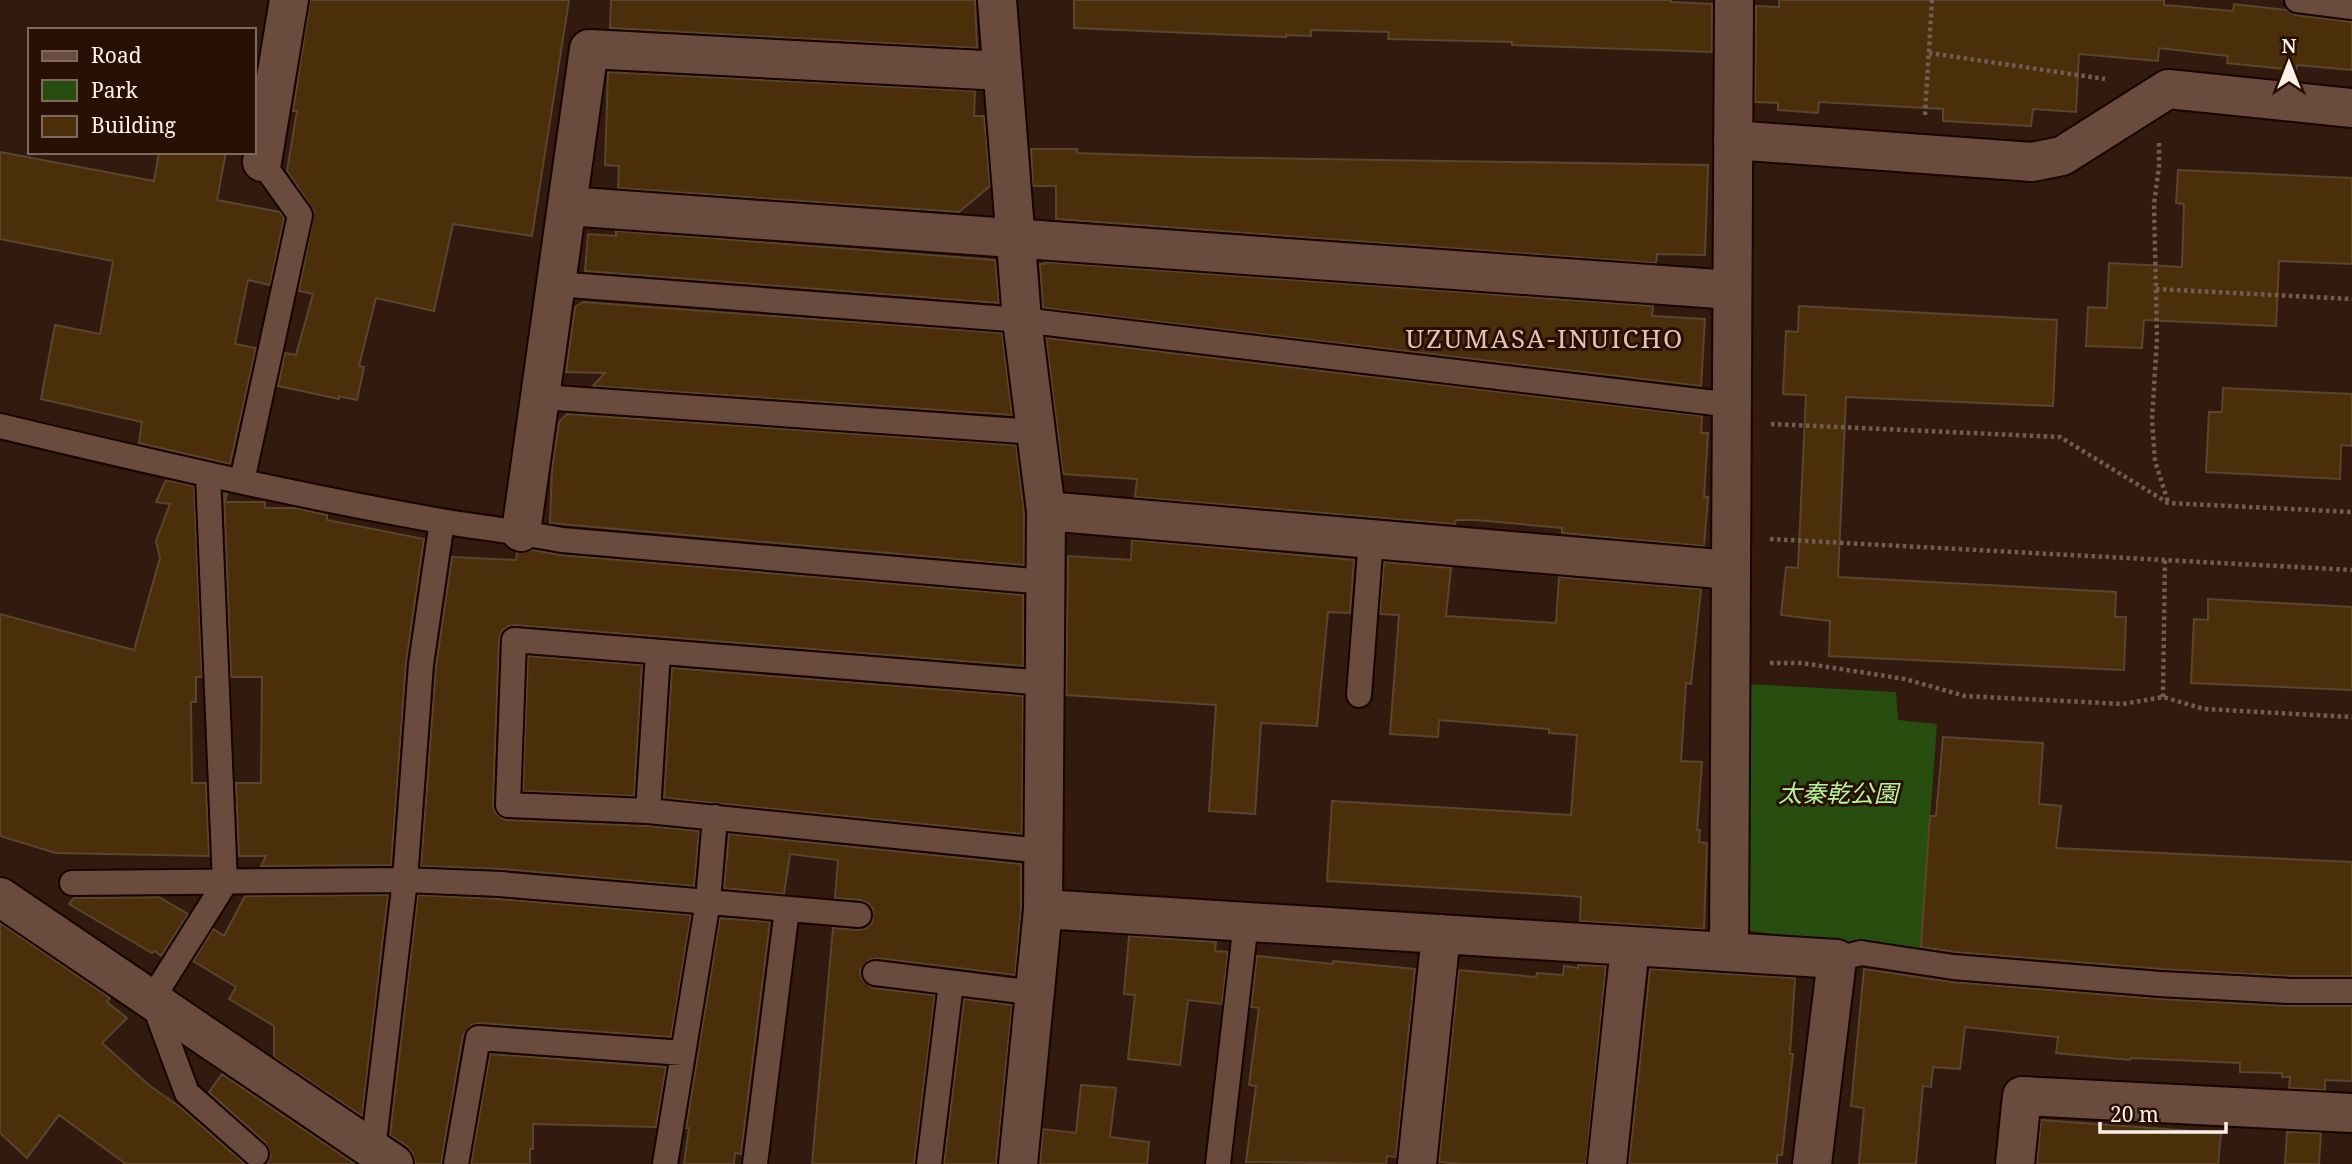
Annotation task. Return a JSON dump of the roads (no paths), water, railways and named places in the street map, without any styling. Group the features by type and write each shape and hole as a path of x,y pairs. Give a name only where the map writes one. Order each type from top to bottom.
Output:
{"street":[{"path":"262,162 289,0"},
{"path":"997,0 1022,320 1046,511 1043,909 1018,1164"},
{"path":"1729,953 1734,0"},
{"path":"521,532 589,49 1002,71"},
{"path":"1733,139 2032,163 2062,156 2155,97 2352,108"},
{"path":"567,206 1732,290"},
{"path":"1046,511 1371,539 1731,554"},
{"path":"0,897 383,1156"},
{"path":"1043,909 1837,959 1812,1164"},
{"path":"1417,1164 1441,934"},
{"path":"1607,1164 1630,946"},
{"path":"2015,1164 2022,1096 2352,1113"}],"lane":[{"path":"2297,0 2352,7"},
{"path":"242,481 300,215 262,162"},
{"path":"556,284 1022,320 1732,414"},
{"path":"541,397 1036,432"},
{"path":"0,426 208,475 442,521 562,540 1045,582"},
{"path":"208,475 225,883 152,999 187,1093 256,1154"},
{"path":"383,1156 421,664 442,521"},
{"path":"1359,695 1371,539"},
{"path":"1043,851 648,811 508,805 514,640 1045,683"},
{"path":"648,811 658,652"},
{"path":"665,1164 708,901 715,817"},
{"path":"72,883 405,880 500,884 859,915"},
{"path":"755,1164 787,909"},
{"path":"1218,1164 1246,922"},
{"path":"1837,959 1861,953 1954,967 2160,985 2352,991"},
{"path":"875,973 1036,993"},
{"path":"929,1164 951,983"},
{"path":"456,1164 478,1038 683,1053"}],"waterway":[{"path":"220,1108 261,1136"}],"district":[{"name":"UZUMASA-INUICHO","path":"1545,339"}],"park label":[{"name":"太秦乾公園","path":"1838,794"}]}
